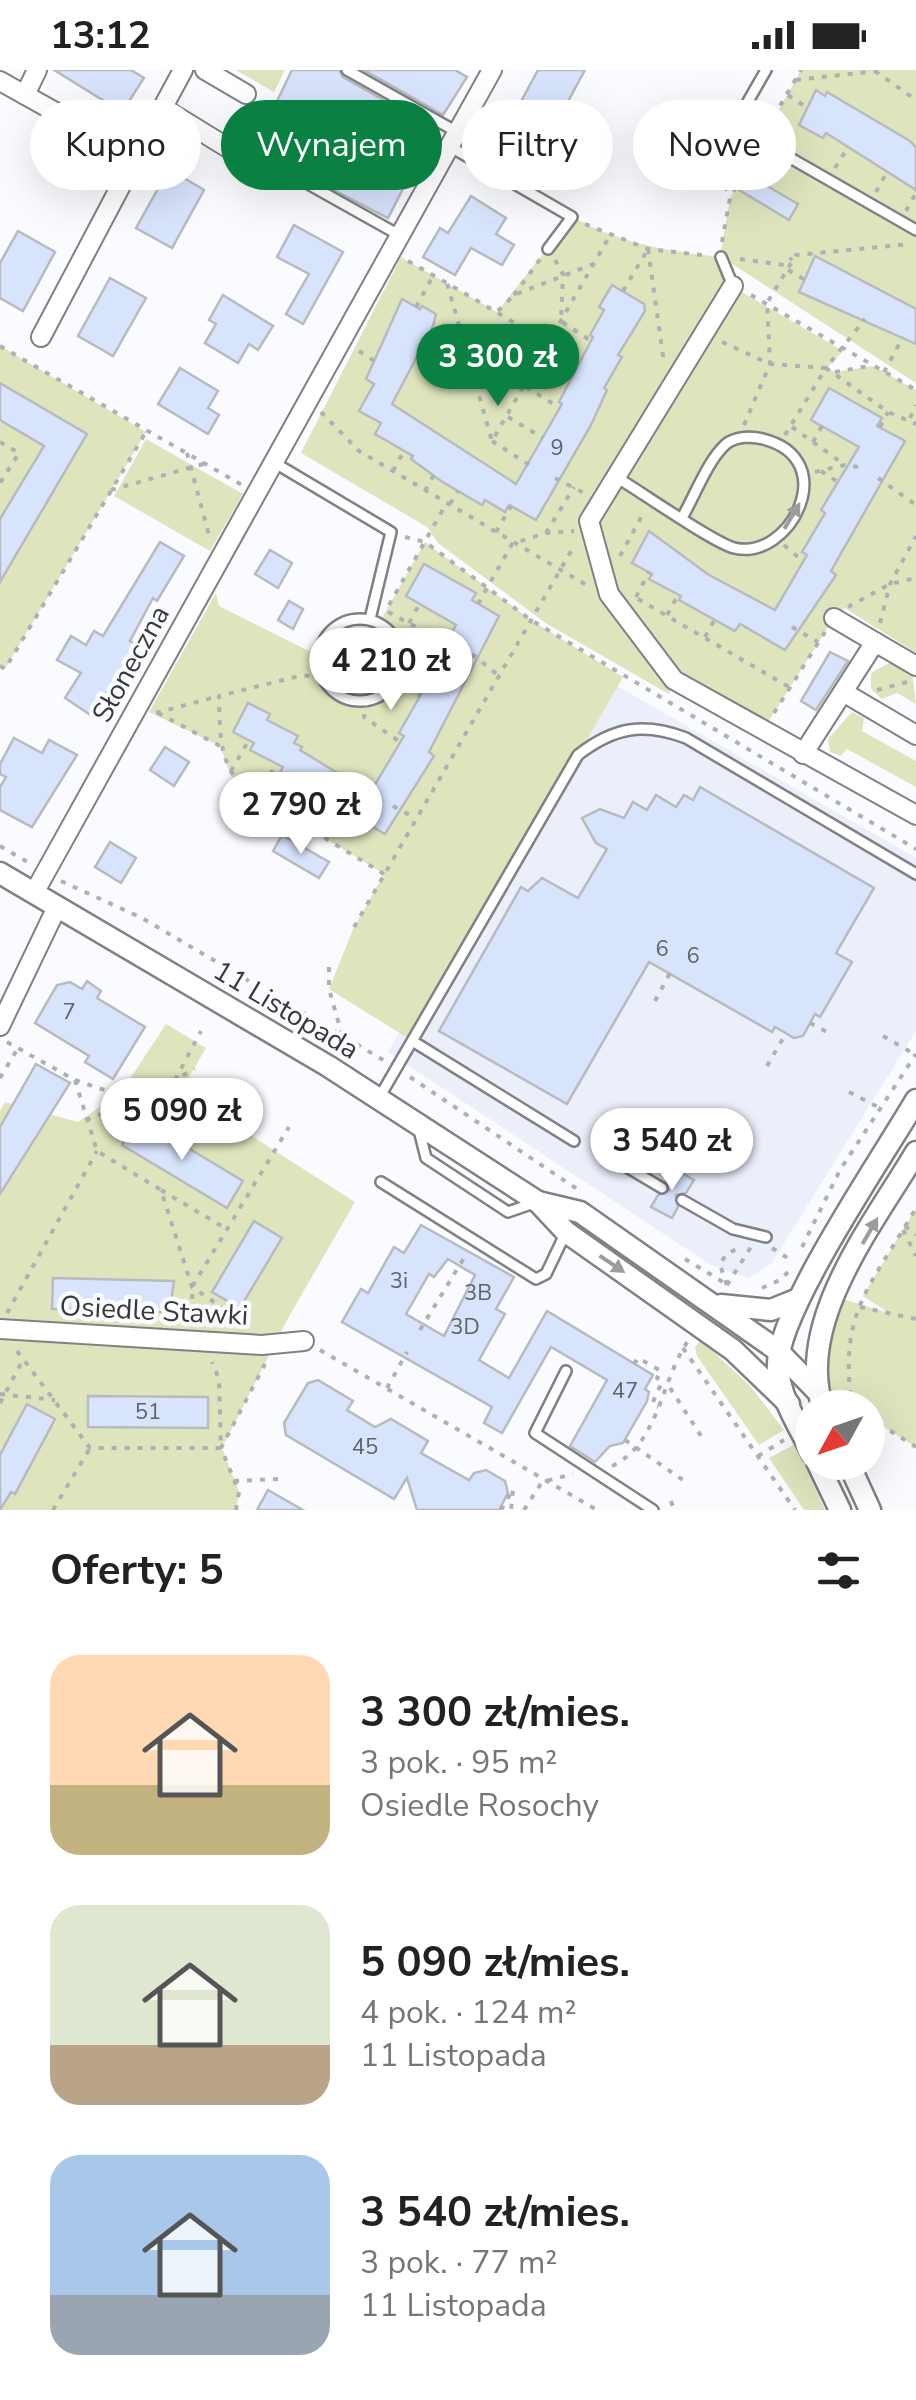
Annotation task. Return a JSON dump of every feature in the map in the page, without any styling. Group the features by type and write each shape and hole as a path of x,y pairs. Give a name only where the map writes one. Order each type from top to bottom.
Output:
{"street":[{"path":"25,95 37,70"},
{"path":"167,100 183,70"},
{"path":"205,70 246,94"},
{"name":"Słoneczna","path":"442,158 489,71"},
{"path":"0,81 34,100"},
{"path":"41,337 119,190"},
{"name":"Słoneczna","path":"34,892 149,709 265,481 424,190"},
{"path":"733,286 589,521 618,593 674,680 916,815"},
{"path":"834,618 916,666"},
{"path":"803,754 875,642"},
{"path":"843,692 916,735"},
{"name":"11 Listopada","path":"0,873 379,1098 538,1202 566,1232 733,1350 789,1404"},
{"path":"0,1026 57,907"},
{"path":"795,1417 778,1374 777,1350 798,1299 916,1100"},
{"path":"820,1390 818,1331 833,1296 916,1152"},
{"name":"11 Listopada","path":"538,1202 580,1212 714,1303 777,1350 812,1390"},
{"path":"714,1303 747,1311 771,1310 798,1299"},
{"name":"Osiedle Stawki","path":"0,1327 194,1342 276,1344 304,1340"},
{"path":"733,1350 777,1350 802,1343 818,1331"},
{"path":"826,1480 840,1510"},
{"path":"856,1480 870,1510"}],"lane":[{"path":"347,70 572,217 548,249"},
{"path":"749,100 766,70"},
{"path":"796,161 916,230"},
{"path":"319,190 399,235"},
{"path":"720,257 733,286"},
{"path":"616,477 734,548 757,547 777,540 800,502 806,474 797,456 780,444 740,438 726,444 683,516"},
{"path":"276,463 390,532 374,621"},
{"path":"346,620 374,621 393,634 400,651 395,682 383,695 366,701 340,697 322,679 317,655 326,633 346,620"},
{"path":"379,1098 578,754 604,735 657,727 686,738 916,874"},
{"path":"414,1042 574,1141"},
{"path":"620,1163 662,1188"},
{"path":"381,1182 536,1279 546,1274 566,1232"},
{"path":"682,1200 761,1239"},
{"path":"566,1372 535,1433 652,1510"}],"path":[{"path":"785,100 801,70"},
{"path":"794,80 874,71 916,100"},
{"path":"788,95 809,109"},
{"path":"828,180 848,147"},
{"path":"870,204 888,170"},
{"path":"720,257 734,190"},
{"path":"572,217 609,237 648,249 784,265 796,255 916,243"},
{"path":"492,441 609,237"},
{"path":"497,312 548,249 563,274 561,321"},
{"path":"622,291 648,249"},
{"path":"648,249 668,393"},
{"path":"740,438 770,364 767,303 796,255"},
{"path":"401,258 547,342"},
{"path":"514,295 596,262"},
{"path":"787,270 805,280"},
{"path":"416,307 434,276"},
{"path":"447,284 492,441 534,468"},
{"path":"733,286 916,390"},
{"path":"780,444 826,368 865,320"},
{"path":"561,321 590,341"},
{"path":"704,334 770,364 826,368 888,412 910,418 916,424"},
{"path":"884,372 903,337"},
{"path":"0,346 246,488 254,474 265,481"},
{"path":"350,346 376,362"},
{"path":"542,355 576,374"},
{"path":"834,372 873,366"},
{"path":"524,386 560,408"},
{"path":"310,400 359,451 495,534 560,571 636,598 790,687"},
{"path":"910,418 916,405"},
{"path":"880,427 888,412"},
{"path":"506,416 542,438"},
{"path":"791,426 845,465"},
{"path":"813,442 822,426"},
{"path":"0,666 5,669 146,432"},
{"path":"0,442 19,453 0,484"},
{"path":"392,472 404,451"},
{"path":"187,452 212,548"},
{"path":"111,490 207,463"},
{"path":"806,474 845,465 860,467"},
{"path":"821,471 838,482"},
{"path":"425,491 435,474"},
{"path":"555,478 602,502"},
{"path":"878,478 916,506"},
{"path":"546,533 574,487"},
{"path":"374,621 386,611 458,491"},
{"path":"619,568 620,549 653,499"},
{"path":"495,534 512,506"},
{"path":"354,927 584,530 546,533 512,544 478,604"},
{"path":"390,532 424,542 532,620 916,849"},
{"path":"875,642 890,584 916,536"},
{"path":"777,540 804,562"},
{"path":"636,598 650,572"},
{"path":"764,730 834,618 890,584 916,578"},
{"path":"667,615 678,595"},
{"path":"409,623 420,603"},
{"path":"386,611 451,642"},
{"path":"704,637 714,619"},
{"path":"792,627 818,642"},
{"path":"422,649 432,636"},
{"path":"400,651 422,649 436,659"},
{"path":"472,654 499,676"},
{"path":"149,709 303,675 322,679"},
{"path":"843,692 874,691 916,680"},
{"path":"395,682 420,696"},
{"path":"219,696 220,746 230,774 259,798 384,874"},
{"path":"366,701 364,717 400,742"},
{"path":"149,709 220,746"},
{"path":"230,774 248,740"},
{"path":"259,798 276,763"},
{"path":"296,821 312,791"},
{"path":"393,806 416,818"},
{"path":"329,967 329,989 343,1038"},
{"path":"656,1001 670,973"},
{"path":"810,1023 827,1032"},
{"path":"173,1084 201,1030"},
{"path":"768,1066 786,1034"},
{"path":"882,1036 916,1055"},
{"path":"0,1038 75,1080 134,1100"},
{"path":"0,1078 18,1048"},
{"path":"86,1120 173,1084 195,1070"},
{"path":"75,1080 97,1151 225,1228"},
{"path":"850,1092 880,1108"},
{"path":"192,1287 289,1127"},
{"path":"0,1327 97,1151"},
{"path":"161,1190 192,1287 194,1342 211,1361 219,1378 221,1448 240,1502 236,1510"},
{"path":"850,1390 850,1327 858,1306 916,1208"},
{"path":"904,1228 916,1234"},
{"path":"904,1228 916,1256"},
{"path":"742,1257 727,1285 720,1265 726,1254 761,1239"},
{"path":"780,1252 796,1264"},
{"path":"420,1330 462,1264"},
{"path":"192,1287 276,1344 221,1448"},
{"path":"858,1306 916,1319"},
{"path":"304,1340 542,1482 597,1510"},
{"path":"12,1344 90,1448"},
{"path":"524,1510 542,1482 628,1458 670,1388 683,1348 795,1510"},
{"path":"388,1388 407,1352"},
{"path":"0,1403 24,1358"},
{"path":"634,1364 638,1358 661,1371 656,1378 662,1382 652,1404 658,1408"},
{"path":"670,1388 703,1440"},
{"path":"2,1394 55,1400"},
{"path":"885,1428 916,1447"},
{"path":"758,1456 795,1434"},
{"path":"624,1440 682,1480"},
{"path":"90,1448 221,1448"},
{"path":"53,1510 90,1448"},
{"path":"234,1481 280,1479"},
{"path":"501,1510 513,1489 512,1510"},
{"path":"671,1502 674,1510"}],"shaded area":[{"path":"605,679 916,858 916,1031 771,1264 748,1278 711,1265 388,1052"}],"green space":[{"path":"236,70 285,70 274,92"},
{"path":"801,70 916,70 916,383 723,258 733,287 843,351 827,368 835,372 873,366 916,390 916,653 845,608 834,618 763,730 673,681 669,694 547,624 438,543 427,527 301,453 401,257 497,312 572,217 644,244 720,257 734,190 796,190 796,100 784,100"},
{"path":"0,346 146,432 5,669 0,666"},
{"path":"146,439 243,494 210,551 114,496"},
{"path":"425,542 531,620 623,677 414,1042 329,989 354,927 384,874 244,789 230,774 220,746 149,712 216,593 219,606 317,655 328,682 344,697 362,700 380,695 394,682 400,665 396,645 379,623"},
{"path":"889,663 912,672 916,704 897,693 882,699 871,689 871,673"},
{"path":"852,712 864,718 862,731 916,761 916,787 847,749 841,756 830,752 828,739"},
{"path":"166,1024 206,1048 181,1091 355,1202 287,1320 222,1448 239,1492 236,1510 0,1510 0,1111 5,1102 78,1122 122,1091"},
{"path":"916,1208 916,1447 885,1428 885,1390 825,1390 833,1296 889,1313 863,1296"},
{"path":"701,1340 751,1387 784,1430 759,1445 697,1356 695,1347"},
{"path":"795,1444 795,1480 811,1480 825,1510 804,1510 769,1458"}],"building":[{"path":"54,70 131,70 144,78 130,100 103,100"},
{"path":"292,70 339,70 343,77 384,100 278,100"},
{"path":"364,70 455,70 467,77 443,115 442,100 417,100"},
{"path":"538,70 585,70 569,100 522,100"},
{"path":"816,90 825,96 827,92 910,141 916,148 916,190 826,133 823,138 799,125"},
{"path":"157,190 204,190 172,248 136,228"},
{"path":"334,190 402,190 388,218"},
{"path":"739,190 774,190 798,204 789,220"},
{"path":"471,196 506,218 496,234 514,245 502,265 471,248 455,275 423,257 440,228 448,233"},
{"path":"294,225 343,252 303,324 286,314 309,274 277,257"},
{"path":"18,231 55,252 23,311 0,298 0,263"},
{"path":"815,256 916,309 916,344 799,292"},
{"path":"110,278 146,298 113,356 78,336"},
{"path":"612,285 644,304 645,311 618,355 622,357 604,388 607,390 591,425 536,520 509,505 505,512 485,500 482,505 441,481 411,459 413,456 375,434 381,423 359,411 374,384 366,379 402,299 420,309 422,306 436,314 433,326 392,404 516,484 562,404 559,402 593,337 590,335 604,310 599,307"},
{"path":"223,295 273,326 258,350 249,344 238,363 205,343 216,324 209,320"},
{"path":"180,368 218,391 208,408 219,415 208,434 158,404"},
{"path":"0,383 87,434 0,582 0,519 44,446 0,420"},
{"path":"829,388 882,418 877,426 905,441 831,571 836,575 785,650 740,624 735,631 679,600 681,596 649,579 652,574 632,563 649,531 709,575 775,610 807,555 802,552 825,513 821,510 859,447 811,420"},
{"path":"160,542 184,556 157,601 153,598 130,641 137,645 92,716 65,698 81,673 57,660 71,636 86,645 94,631 103,636"},
{"path":"270,550 292,563 278,588 255,574"},
{"path":"424,564 476,593 472,600 499,616 429,752 434,756 385,834 280,773 283,767 250,750 254,743 233,732 248,703 270,714 267,720 298,736 294,743 302,747 300,750 370,793 404,736 399,733 424,689 420,687 456,625 406,596"},
{"path":"289,601 303,609 293,629 278,620"},
{"path":"830,652 848,661 816,710 801,701"},
{"path":"14,738 42,753 49,740 77,755 32,827 0,810 0,787 6,777 0,774 0,764"},
{"path":"165,747 189,762 174,786 150,770"},
{"path":"700,787 874,888 836,953 852,962 820,1017 815,1014 803,1036 794,1038 775,1027 772,1032 649,962 567,1104 439,1031 521,887 528,891 542,878 578,898 607,849 596,843 582,818 600,809 624,818 633,802 647,810 656,795 676,807 684,795 693,800"},
{"path":"282,835 329,862 319,878 273,851"},
{"path":"110,842 136,858 121,883 95,867"},
{"path":"87,981 101,991 97,998 145,1027 113,1079 85,1062 89,1056 35,1023 57,985 70,982 82,989"},
{"path":"36,1064 70,1083 0,1194 0,1127"},
{"path":"138,1118 243,1181 227,1208 122,1145"},
{"path":"673,1168 694,1180 686,1193 676,1195 678,1207 672,1218 651,1207 658,1195 669,1191 666,1181"},
{"path":"254,1221 282,1238 240,1308 212,1292"},
{"path":"421,1225 514,1277 496,1309 505,1314 479,1360 509,1378 547,1311 653,1375 645,1389 649,1392 647,1401 623,1443 610,1446 595,1462 570,1446 607,1380 551,1347 502,1433 484,1423 492,1407 342,1322 361,1289 368,1293 394,1247 404,1253","holes":["448,1259 475,1275 444,1336 406,1314 429,1274 434,1277"]},
{"path":"53,1278 174,1281 171,1302 190,1313 52,1309"},
{"path":"318,1380 353,1401 347,1410 375,1427 391,1419 428,1441 421,1453 469,1480 474,1473 486,1470 505,1481 508,1493 499,1510 417,1510 407,1478 394,1499 286,1435 284,1423 308,1383"},
{"path":"88,1396 208,1397 208,1428 88,1427"},
{"path":"27,1404 55,1419 15,1494 11,1492 0,1510 0,1455"},
{"path":"268,1490 303,1510 257,1510"}]}
